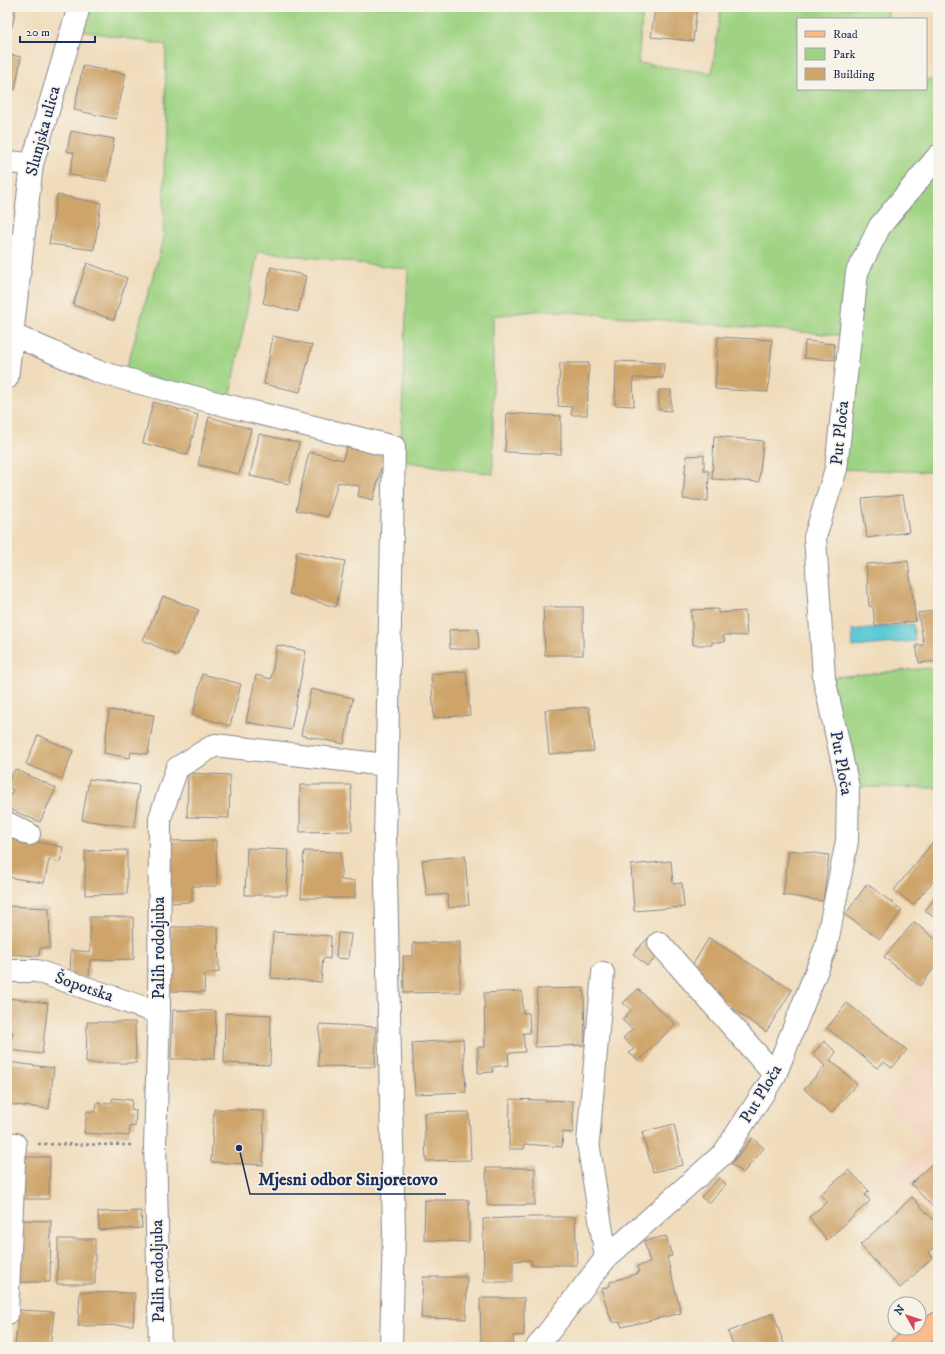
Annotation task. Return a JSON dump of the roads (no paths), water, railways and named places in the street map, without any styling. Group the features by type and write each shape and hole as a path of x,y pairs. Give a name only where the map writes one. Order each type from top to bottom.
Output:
{"main road":[{"path":"905,1346 938,1323"}],"street":[{"name":"Slunjska ulica","path":"7,378 32,164 79,7"},
{"name":"Put Ploča","path":"537,1347 606,1258 724,1153 775,1075 826,947 847,842 848,787 824,678 816,537 836,469 857,272 880,226 938,156"},
{"path":"7,162 32,164"},
{"path":"13,335 98,372 394,447 385,837 394,1230 391,1347"},
{"name":"Palih rodoljuba","path":"160,1347 155,1145 159,1013 160,818 177,768 214,745 386,765"},
{"path":"7,823 29,834"},
{"path":"659,943 775,1075"},
{"name":"Šopotska","path":"7,971 37,971 159,1013"},
{"path":"603,973 588,1142 606,1258"},
{"path":"7,1313 11,1144"}],"water":[{"path":"913,624 915,641 853,647 852,630"}],"place":[{"name":"Mjesni odbor Sinjoretovo","path":"239,1148"}]}
